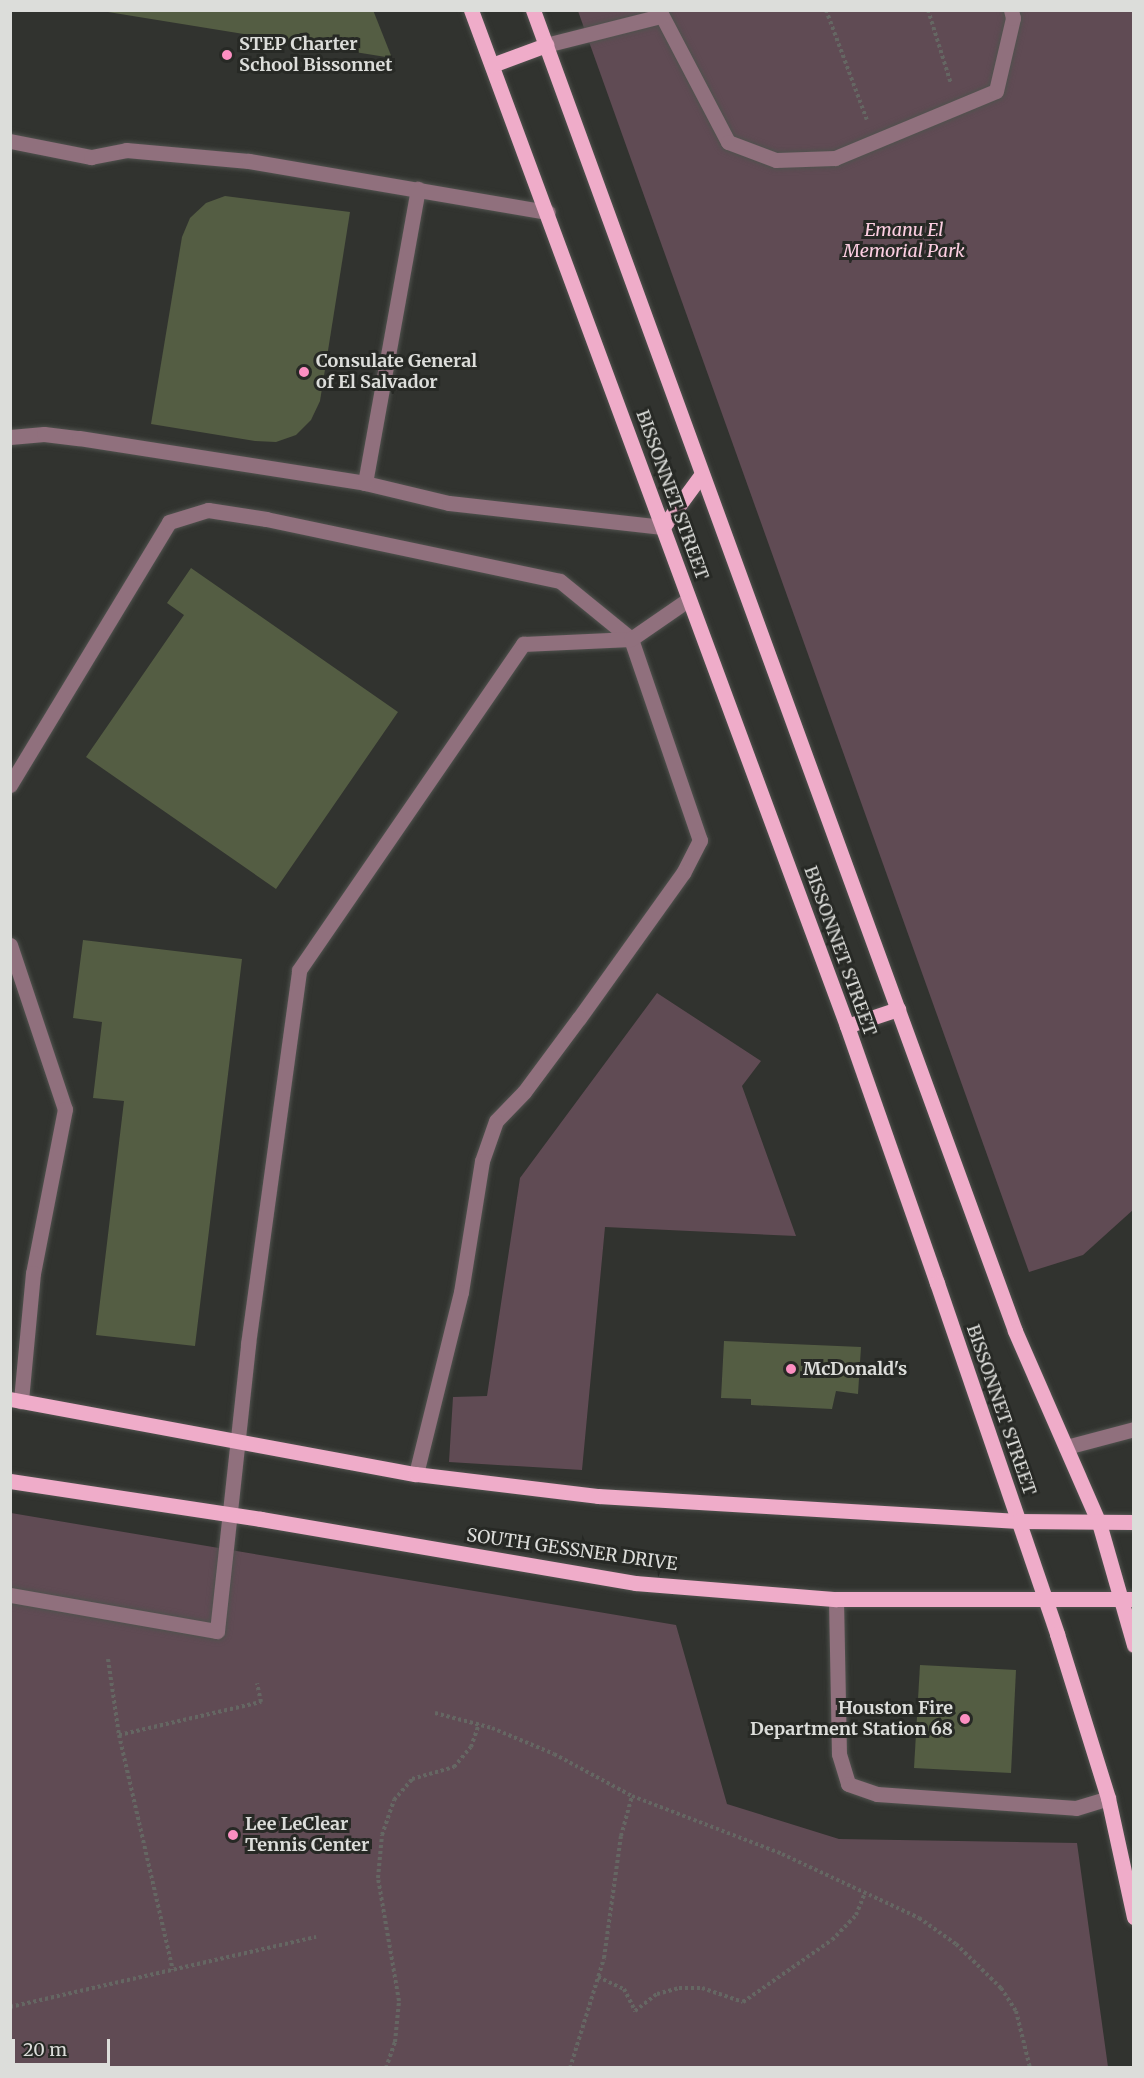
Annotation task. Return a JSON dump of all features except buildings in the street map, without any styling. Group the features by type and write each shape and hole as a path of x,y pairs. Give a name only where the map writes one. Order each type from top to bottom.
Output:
{"main road":[{"name":"BISSONNET STREET","path":"471,10 548,212 847,1026 1046,1600 1108,1798 1134,1917"},
{"name":"BISSONNET STREET","path":"533,10 1015,1331 1099,1523 1127,1599 1134,1645"},
{"path":"492,65 546,45"},
{"path":"663,527 701,475"},
{"path":"847,1026 898,1009"},
{"path":"16,1400 416,1474 598,1496 1018,1521 1134,1522"},
{"name":"SOUTH GESSNER DRIVE","path":"10,1480 230,1514 635,1583 836,1599 1127,1599"}],"lane":[{"path":"546,45 660,13 728,142 776,160 835,158 996,91 1013,18 1011,10"},
{"path":"10,141 91,157 126,150 249,161 548,212"},
{"path":"365,483 418,189"},
{"path":"10,437 44,434 79,438 365,483 449,503 663,527"},
{"path":"10,785 170,522 208,510 266,519 560,581 631,639 700,840 683,873 579,1018 524,1092 496,1121 482,1161 461,1292 416,1474"},
{"path":"10,1595 217,1631 237,1440 299,970 523,644 631,639 689,598"},
{"path":"10,945 65,1109 33,1272 16,1400"},
{"path":"1066,1447 1134,1430"},
{"path":"836,1599 839,1754 848,1784 877,1794 1076,1808 1108,1798"}],"path":[{"path":"826,10 875,141"},
{"path":"928,10 958,107"},
{"path":"108,1659 119,1735 172,1970"},
{"path":"119,1735 261,1702 257,1683"},
{"path":"435,1713 479,1724 554,1754 632,1796 782,1854 928,1925 964,1951 1001,1988 1016,2011 1030,2067"},
{"path":"386,2067 395,2042 399,2001 378,1878 382,1835 394,1800 412,1779 454,1767 471,1747 479,1724"},
{"path":"570,2067 598,1977 614,1896 621,1836 632,1796"},
{"path":"598,1977 624,1989 635,2011 657,1994 679,1988 702,1988 743,2002 839,1934 856,1915 865,1893"},
{"path":"10,2007 316,1937"}],"green space":[{"name":"Emanu El Memorial Park","path":"578,11 1133,11 1134,1209 1083,1255 1029,1272"},
{"path":"657,993 761,1061 742,1086 796,1236 605,1227 582,1470 449,1462 453,1397 487,1396 520,1178"},
{"path":"11,1513 676,1625 727,1804 839,1839 1077,1843 1108,2067 11,2067"}],"place":[{"name":"STEP Charter School Bissonnet","path":"227,55"},
{"name":"Consulate General of El Salvador","path":"304,372"},
{"name":"McDonald's","path":"791,1369"},
{"name":"Houston Fire Department Station 68","path":"965,1719"},
{"name":"Lee LeClear Tennis Center","path":"233,1835"}]}
